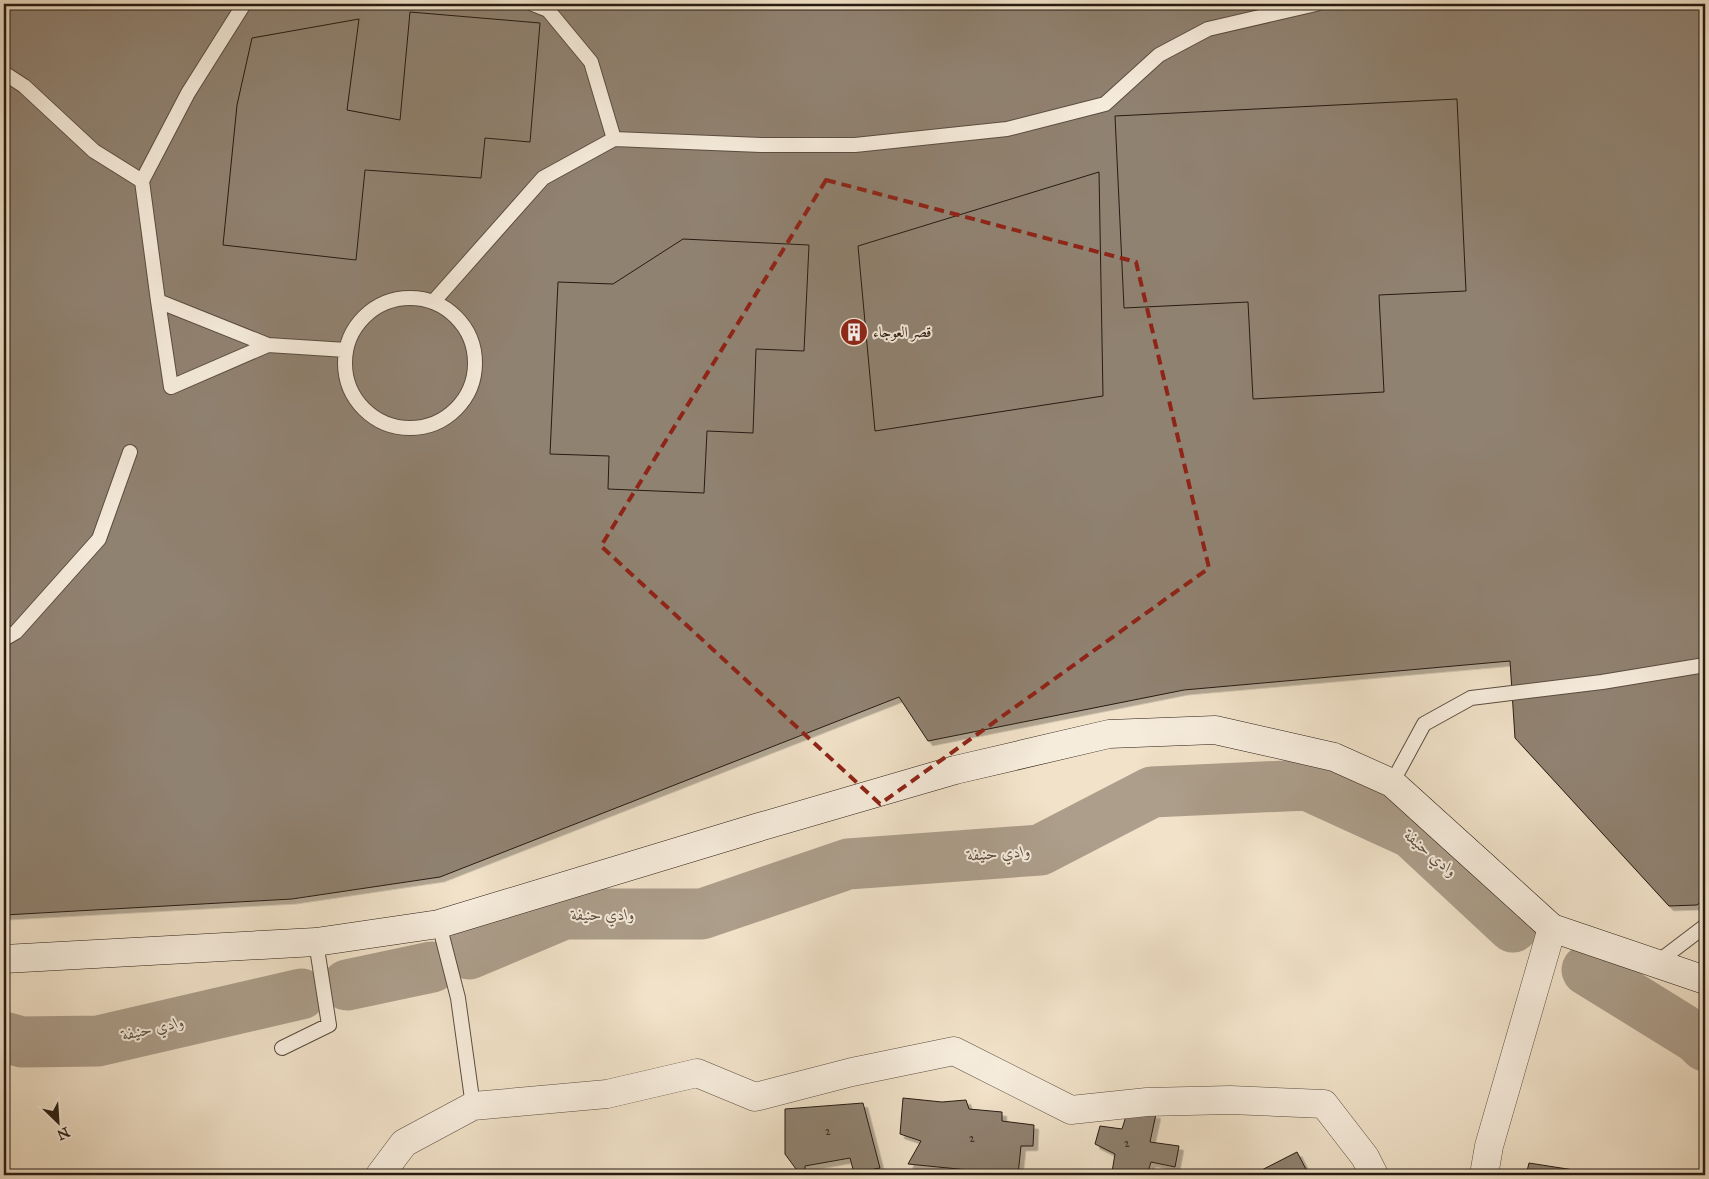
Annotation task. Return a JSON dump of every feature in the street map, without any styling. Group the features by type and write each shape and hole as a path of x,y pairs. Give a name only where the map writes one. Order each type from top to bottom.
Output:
{"main road":[{"path":"4,959 316,942 439,924 955,770 1109,734 1215,730 1334,757 1392,783 1552,928 1705,980"},
{"path":"1484,1175 1489,1146 1552,928"},
{"path":"380,1175 404,1143 474,1106 607,1094 697,1073 754,1097 852,1072 954,1051 1072,1110 1157,1102 1230,1100 1324,1104 1365,1157 1374,1175"}],"lane":[{"path":"244,4 188,93 142,181 171,387 268,345"},
{"path":"533,4 548,10 591,62 614,139"},
{"path":"434,301 544,178 614,139 761,145 855,144 1007,129 1104,104 1159,55 1208,28 1316,4"},
{"path":"4,73 24,86 94,151 142,181"},
{"path":"412,297 434,301 452,312 466,328 475,348 476,369 470,390 458,408 442,420 422,428 400,428 380,421 368,413 350,392 345,371 346,350 354,328 369,312 389,300 412,297"},
{"path":"158,302 268,345 346,350"},
{"path":"4,640 16,632 99,539 130,452"},
{"path":"1392,783 1424,724 1471,698 1602,682 1705,665"},
{"path":"439,924 458,998 474,1106"},
{"path":"1655,964 1705,926"},
{"path":"282,1048 329,1025 316,942"}],"highlighted area":[{"path":"826,180 1136,262 1209,568 880,804 601,546"}],"building":[{"name":"قصر العوجاء","path":"4,4 1705,4 1705,898 1697,905 1669,906 1515,738 1510,661 1184,690 928,741 899,697 440,877 292,899 4,915"},
{"path":"410,12 540,23 530,142 485,138 481,178 365,170 356,260 223,245 237,105 252,38 359,19 347,110 400,120"},
{"path":"1457,99 1466,291 1379,295 1384,392 1253,399 1248,302 1124,308 1115,116"},
{"path":"1099,172 1103,396 875,431 858,246"},
{"path":"683,239 809,245 804,351 756,349 753,433 707,431 704,493 608,489 609,456 550,454 558,282 613,284"},
{"path":"903,1098 942,1102 966,1100 969,1109 1002,1112 1002,1121 1034,1125 1033,1146 1021,1146 1018,1175 908,1164 921,1141 900,1134"},
{"path":"863,1103 880,1168 854,1173 850,1158 805,1166 805,1175 791,1175 796,1169 785,1154 785,1109"},
{"path":"1127,1113 1156,1114 1150,1142 1179,1146 1175,1167 1151,1162 1147,1175 1112,1172 1115,1154 1095,1144 1100,1126 1122,1129"},
{"path":"1297,1152 1309,1175 1252,1175"},
{"path":"1529,1163 1593,1173 1593,1175 1526,1175"}],"waterway":[{"name":"وادي حنيفة","path":"469,954 564,914 702,914 848,864 1040,850 1152,792 1307,785 1412,833 1513,927"},
{"name":"وادي حنيفة","path":"347,985 432,967"},
{"name":"وادي حنيفة","path":"1587,970 1697,1038 1705,1046"},
{"name":"وادي حنيفة","path":"4,1037 22,1042 98,1041 301,994"}],"place":[{"name":"قصر العوجاء","path":"854,332"}]}
